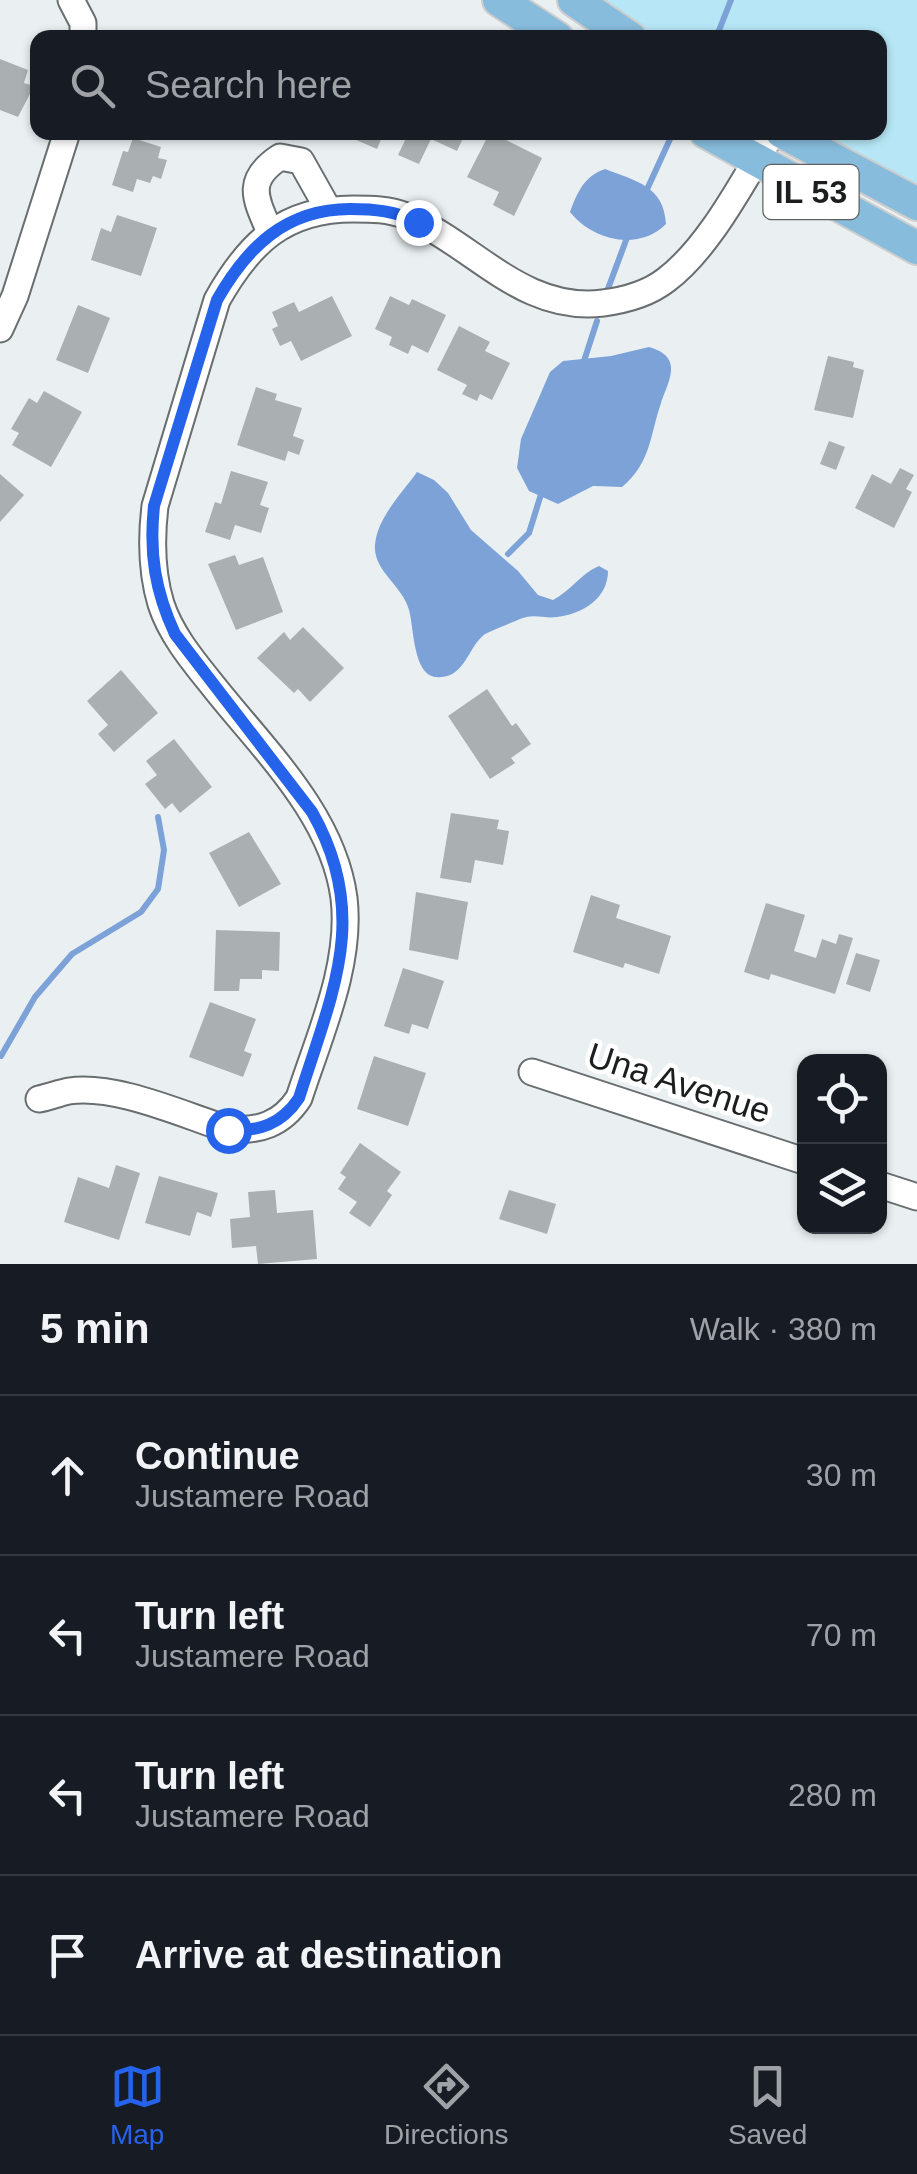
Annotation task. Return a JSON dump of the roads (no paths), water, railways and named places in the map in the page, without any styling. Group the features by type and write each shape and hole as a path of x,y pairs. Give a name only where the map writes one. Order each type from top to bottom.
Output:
{"main road":[{"path":"499,0 546,30"},
{"path":"574,0 618,30"},
{"name":"IL 53","path":"720,140 917,248"},
{"name":"IL 53","path":"797,140 917,204"}],"street":[{"path":"71,0 82,30"},
{"path":"0,329 8,292 64,140"},
{"path":"39,1099 90,1090 228,1130 262,1128 276,1122 290,1112 299,1098 341,958 345,918 338,873 324,834 175,634 162,606 154,573 154,506 217,300 234,271 270,232 303,215 328,209 374,209 406,216 534,294 574,304 607,303 654,288 681,267 705,238 768,140"},
{"path":"270,232 258,206 256,182 264,168 280,157 301,161 328,209"},
{"name":"Una Avenue","path":"532,1072 797,1159"},
{"path":"887,1187 917,1197"}],"water":[{"path":"605,169 654,193 666,224 655,233 629,240 603,235 579,222 570,212 575,198 587,181"},
{"path":"649,347 667,357 670,378 648,448 632,478 622,487 593,486 558,504 529,491 517,468 521,439 550,372 563,361"},
{"path":"417,472 448,493 471,530 518,571 538,595 553,600 599,566 608,571 599,597 576,612 557,617 525,617 485,634 454,673 446,677 428,674 419,659 406,601 379,563 375,545 385,516"}],"waterway":[{"path":"719,30 731,0"},
{"path":"644,196 670,140"},
{"path":"606,294 628,235"},
{"path":"583,364 597,321"},
{"path":"508,554 529,533 542,491"},
{"path":"1,1056 35,997 72,954 141,912 158,889 164,850 158,817"}]}
